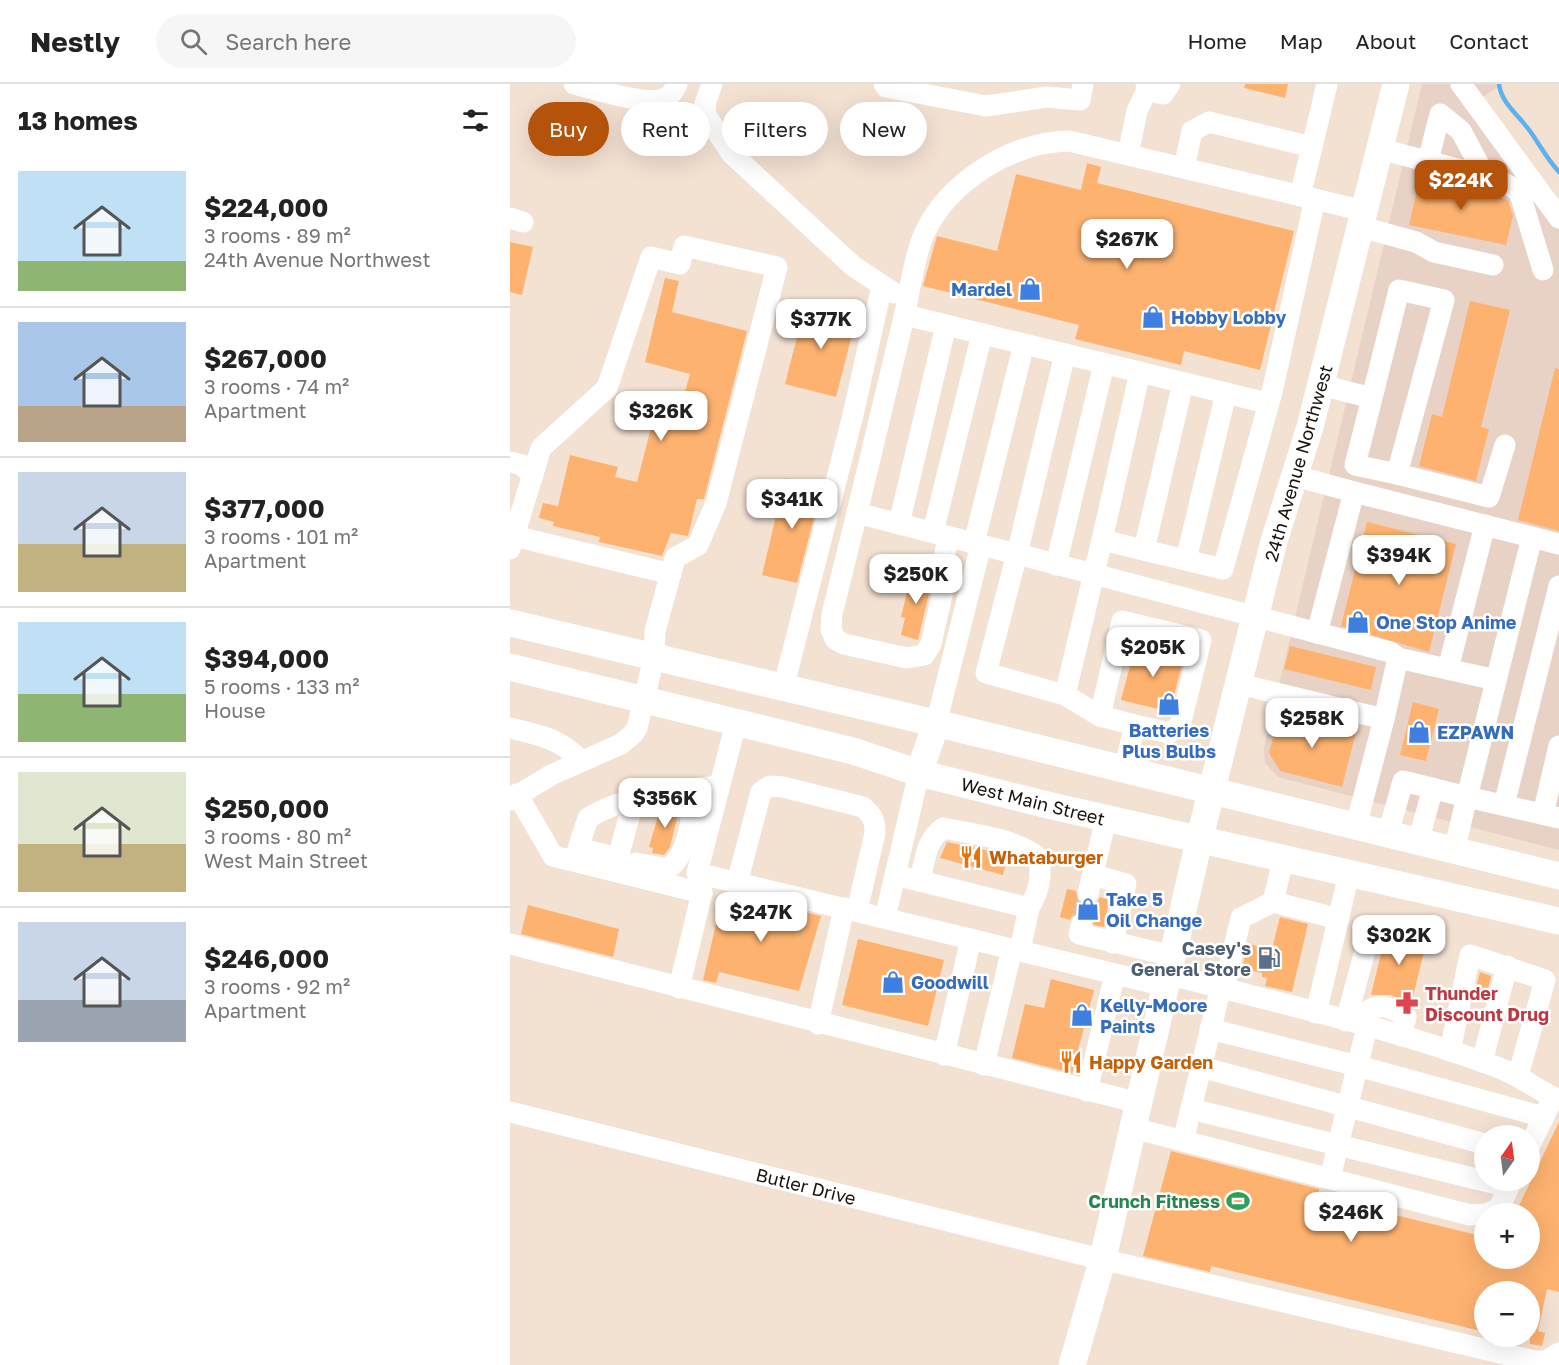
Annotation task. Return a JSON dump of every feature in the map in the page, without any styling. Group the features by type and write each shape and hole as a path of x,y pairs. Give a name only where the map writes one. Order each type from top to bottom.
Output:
{"main road":[{"name":"24th Avenue Northwest","path":"1078,1364 1198,841 1213,791 1274,541 1321,385 1396,84"},
{"path":"510,623 1124,769 1559,876"},
{"name":"West Main Street","path":"510,667 853,751 919,773 1106,819 1559,921"},
{"path":"919,773 936,724"}],"street":[{"path":"574,84 649,101 664,99 672,94 677,84"},
{"path":"712,84 705,104 706,116 732,154 844,258 882,286 906,308 946,325 1267,403"},
{"path":"884,84 886,87 986,106 1047,97 1080,100 1083,84"},
{"path":"1128,154 1137,111 1146,87 1163,94 1170,84"},
{"path":"1102,540 1223,569 1267,403 1308,197 1312,147 1327,84"},
{"path":"1461,84 1559,218"},
{"path":"1428,161 1440,114 1461,131 1485,176"},
{"path":"1184,168 1192,131 1209,122 1312,147"},
{"path":"982,334 940,534 946,577 931,644 924,655 907,658 844,644 835,639 831,629 832,614 926,230 956,191 987,167 1017,152 1054,141 1080,143 1308,197 1416,242 1434,252 1493,265"},
{"path":"1380,149 1485,176 1519,191 1543,270"},
{"path":"671,574 512,543 541,448 607,388 651,257 680,264 684,246 777,267 716,503 698,545 675,558 671,574 655,631 654,658 637,728 628,739 580,761 513,797 553,856 618,858 668,869 677,862 689,826 695,789"},
{"path":"783,689 852,419 882,286"},
{"path":"1397,474 1444,300 1399,290 1355,465 1489,497 1504,445"},
{"path":"899,524 946,325"},
{"path":"936,724 1024,344"},
{"path":"1065,354 986,673 1065,695 1100,716 1169,733 1180,726 1201,640 1122,621 1100,716"},
{"path":"1056,565 1104,363"},
{"path":"1065,695 1140,372"},
{"path":"1144,550 1183,383"},
{"path":"1321,385 1372,398"},
{"path":"1186,560 1226,393"},
{"path":"852,419 878,426"},
{"path":"510,462 522,465 533,476"},
{"path":"1295,476 1559,544"},
{"path":"1317,633 1354,492"},
{"path":"855,518 899,524 940,534 1389,652 1398,658 1496,680"},
{"path":"1448,669 1485,525"},
{"path":"1454,851 1532,537"},
{"path":"1504,805 1559,586"},
{"path":"1356,826 1398,658"},
{"path":"1239,684 1384,718"},
{"path":"679,988 719,786 736,723"},
{"path":"1124,769 1135,725"},
{"path":"510,728 542,735 565,745 580,761"},
{"path":"1388,834 1403,781 1551,816 1559,746"},
{"path":"885,918 919,773"},
{"path":"575,855 588,818 609,805 719,786"},
{"path":"737,883 756,802 761,792 770,786 783,787 863,807 871,814 875,821 874,833 818,1024"},
{"path":"1418,842 1433,788"},
{"path":"618,858 634,799"},
{"path":"1106,819 1090,885 1126,884 1113,943"},
{"path":"920,881 933,835 943,828 1029,850 1039,858 1041,875 1037,895 1029,908 984,1065"},
{"path":"575,855 700,883 737,883 1116,974 1169,972"},
{"path":"1273,902 1283,860"},
{"path":"1316,1013 1349,874"},
{"path":"895,875 1029,908"},
{"path":"1183,1141 1210,1029 1241,918 1273,902 1339,919"},
{"path":"1082,923 1079,934 1113,943 1169,972 1401,1036 1518,1076 1557,1094 1540,1125"},
{"path":"1346,1022 1370,932"},
{"path":"944,1055 971,939"},
{"path":"510,944 1087,1091 1183,1141 1474,1215"},
{"path":"1450,1052 1470,956 1507,966 1545,980 1518,1076"},
{"path":"1482,1062 1507,966"},
{"path":"1087,1091 1116,974"},
{"path":"1330,1178 1367,1027"},
{"path":"1210,1029 1358,1066 1544,1117"},
{"path":"1201,1067 1349,1105 1474,1141"},
{"path":"1191,1109 1474,1176"},
{"name":"Butler Drive","path":"510,1112 1534,1361 1545,1361 1559,1353"}],"shaded area":[{"path":"1422,84 1502,84 1483,97 1559,201 1559,850 1278,777 1265,763 1264,748"}],"building":[{"path":"1245,84 1288,84 1285,98 1244,88"},
{"path":"1087,163 1101,167 1097,183 1294,231 1260,370 1184,351 1181,365 1075,339 1079,325 923,286 937,236 997,251 1016,174 1081,190"},
{"path":"1421,173 1475,187 1475,190 1508,200 1513,216 1506,245 1409,225"},
{"path":"510,242 533,247 522,295 510,292"},
{"path":"665,278 679,281 672,312 747,331 704,499 697,499 688,536 671,533 662,556 599,542 600,537 553,526 554,522 539,518 543,503 558,506 570,455 618,467 615,477 637,482 651,428 645,426 653,396 682,403 690,374 645,362"},
{"path":"1470,301 1510,310 1481,427 1489,429 1476,481 1419,466 1432,414 1442,417"},
{"path":"806,302 857,315 836,397 785,384"},
{"path":"1555,368 1559,369 1559,531 1518,520"},
{"path":"785,478 822,487 797,583 762,575"},
{"path":"1367,522 1456,544 1429,652 1341,626"},
{"path":"912,572 933,577 918,640 901,635 905,618 901,617"},
{"path":"1136,643 1184,656 1170,712 1121,700"},
{"path":"1290,646 1376,667 1371,690 1284,669"},
{"name":"EZPAWN","path":"1413,702 1439,709 1426,761 1400,755"},
{"path":"1280,712 1356,732 1342,787 1280,771 1269,753"},
{"path":"674,804 680,806 670,847 664,855 652,853 653,848 649,847 661,806"},
{"name":"Whataburger","path":"947,842 1000,853 999,857 1007,859 1003,875 940,858"},
{"path":"1067,889 1076,891 1079,903 1086,906 1097,903 1100,897 1109,900 1104,927 1094,925 1091,914 1085,911 1073,914 1070,920 1060,917"},
{"path":"723,894 821,916 799,991 719,972 716,983 703,980"},
{"path":"528,905 619,929 613,957 521,934"},
{"name":"Casey's General Store","path":"1280,917 1308,924 1292,992 1265,986 1267,978 1262,977 1262,973 1242,968 1248,944 1272,949"},
{"path":"1387,929 1427,939 1411,1005 1391,995 1371,995"},
{"name":"Goodwill","path":"858,939 944,960 928,1026 842,1005"},
{"path":"1480,972 1491,976 1486,997 1475,992"},
{"path":"1051,979 1094,990 1072,1073 1012,1058 1025,1004 1044,1008"},
{"path":"1559,1122 1559,1292 1547,1289 1540,1322 1540,1281 1474,1281 1474,1329 1211,1266 1210,1272 1143,1256 1171,1151 1319,1189 1318,1196 1474,1234 1474,1269 1540,1269 1540,1203 1520,1203 1526,1191 1540,1191 1540,1162"},
{"path":"1540,1332 1545,1333 1542,1346 1540,1346"}],"waterway":[{"path":"1499,84 1508,104 1559,172"}],"tunnel":[{"path":"1082,923 1088,894"}],"place":[{"name":"Mardel","path":"1030,289"},
{"name":"Hobby Lobby","path":"1153,317"},
{"name":"One Stop Anime","path":"1358,622"},
{"name":"Batteries Plus Bulbs","path":"1169,704"},
{"name":"EZPAWN","path":"1419,732"},
{"name":"Whataburger","path":"971,857"},
{"name":"Take 5 Oil Change","path":"1088,909"},
{"name":"Casey's General Store","path":"1269,958"},
{"name":"Goodwill","path":"893,982"},
{"name":"Thunder Discount Drug","path":"1407,1003"},
{"name":"Kelly-Moore Paints","path":"1082,1015"},
{"name":"Happy Garden","path":"1071,1062"},
{"name":"Crunch Fitness","path":"1238,1201"}]}
